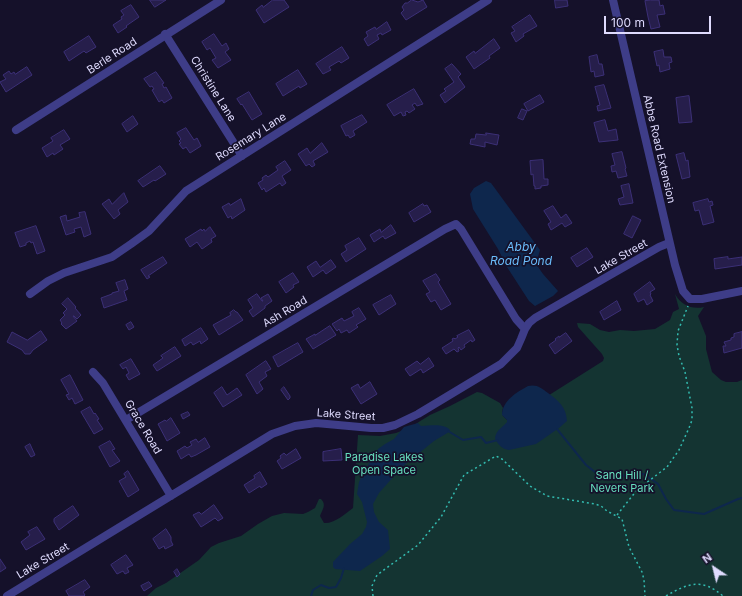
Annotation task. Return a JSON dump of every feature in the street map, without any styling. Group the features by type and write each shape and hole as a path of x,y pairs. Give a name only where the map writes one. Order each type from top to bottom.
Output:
{"street":[{"name":"Berle Road","path":"16,130 165,34 221,0"},
{"name":"Rosemary Lane","path":"30,294 48,281 64,273 112,257 149,231 186,191 488,0"},
{"name":"Abbe Road Extension","path":"613,0 669,243 683,291 690,299"},
{"name":"Christine Lane","path":"165,34 242,156"},
{"name":"Ash Road","path":"126,420 431,237 456,224 461,229 516,319 525,329"},
{"name":"Lake Street","path":"7,596 272,434 295,426 316,423 383,428 395,425 418,414 501,364 516,348 522,339 525,329 535,318 659,247 669,243"},
{"path":"690,299 702,299 742,291"},
{"name":"Grace Road","path":"93,372 104,383 171,496"}],"path":[{"path":"617,515 637,490 667,467 679,450 690,428 692,408 685,372 679,356 677,345 678,332 690,299"},
{"path":"373,596 372,586 377,575 418,545 441,517 464,476 496,456 502,459 530,486 547,496 595,504 622,519 629,547 642,572 645,596"},
{"path":"666,596 683,587 700,584 708,585 723,596"}],"green space":[{"name":"Sand Hill / Nevers Park","path":"675,294 680,301 687,306 695,308 704,307 698,316 706,336 706,349 712,372 721,380 726,382 737,382 742,380 742,596 147,596 156,588 166,583 199,560 211,547 241,536 272,516 284,513 303,514 315,508 319,499 321,499 324,503 324,508 320,516 324,523 328,523 332,522 353,508 358,435 380,436 396,433 409,428 430,415 477,392 482,393 500,403 503,408 503,416 508,421 603,361 604,358 602,354 578,327 577,323 590,324 600,330 609,332 620,330 634,331 655,329 670,320 673,312 679,309"}],"water":[{"name":"Abby Road Pond","path":"486,181 491,183 540,250 536,264 558,291 553,296 535,306 529,301 507,267 498,249 473,209 470,194 474,188"},
{"path":"528,386 539,387 555,399 563,408 567,421 536,444 509,450 504,449 499,445 495,438 498,431 507,422 502,415 503,410 507,401"},
{"path":"418,423 421,426 444,426 450,430 403,466 379,493 373,504 374,512 379,522 388,530 390,549 360,571 335,569 333,567 333,562 362,534 366,527 367,522 362,502 357,494 359,482 365,469 378,449 394,439 404,427"}],"building":[{"path":"150,0 166,0 155,7"},
{"path":"273,0 284,0 289,7 264,23 256,10 262,5 263,7"},
{"path":"412,0 418,2 423,0 427,7 406,20 401,13 404,10 402,7 405,3"},
{"path":"555,0 567,0 568,6 556,8"},
{"path":"659,0 660,6 663,5 665,14 657,15 660,27 651,29 645,1"},
{"path":"131,5 139,17 118,33 113,25 122,19 121,17 124,15 121,11"},
{"path":"530,15 537,26 523,34 524,36 516,42 511,33 515,31 512,27"},
{"path":"387,22 391,30 382,35 381,33 377,35 379,39 368,46 364,39 368,36 366,32 375,27 376,29"},
{"path":"214,34 222,46 226,43 229,49 225,52 231,60 218,68 212,60 216,58 210,48 207,50 202,42"},
{"path":"89,36 96,47 86,53 84,51 69,61 64,52"},
{"path":"494,39 500,48 489,56 490,58 474,69 466,57 474,51 475,53"},
{"path":"342,47 349,58 341,63 339,61 329,67 331,70 323,74 316,64"},
{"path":"663,50 664,57 671,57 672,62 669,63 670,69 660,72 654,52"},
{"path":"597,55 599,64 602,64 604,75 595,77 594,71 591,72 589,57"},
{"path":"452,64 461,74 458,77 465,87 445,103 440,95 446,91 444,89 454,82 445,69"},
{"path":"27,67 32,75 6,92 0,82 6,79 3,75 9,71 11,74 14,72 15,74"},
{"path":"298,70 307,84 300,88 299,86 283,96 276,84"},
{"path":"156,72 164,83 162,84 164,88 166,87 172,98 164,103 162,100 159,102 152,90 154,89 152,86 150,87 144,79"},
{"path":"604,85 611,108 598,111 597,106 600,105 595,87"},
{"path":"414,89 423,104 417,106 415,103 412,105 415,109 409,113 407,111 405,112 406,115 403,116 401,112 394,116 387,105"},
{"path":"249,92 262,114 252,120 237,99"},
{"path":"540,95 544,102 528,111 524,104"},
{"path":"689,96 692,122 679,123 676,98"},
{"path":"522,109 527,111 523,120 518,118"},
{"path":"362,115 367,122 353,131 355,135 350,138 348,135 346,136 341,126"},
{"path":"133,116 138,124 127,132 122,124"},
{"path":"605,120 608,131 616,129 618,140 599,142 594,123"},
{"path":"186,128 194,140 197,138 201,146 190,153 186,147 183,149 179,144 181,143 179,141 181,139 177,133"},
{"path":"64,130 70,139 60,145 63,149 54,155 53,153 47,157 42,148 53,141 51,138"},
{"path":"486,133 499,135 497,145 485,142 485,147 470,144 471,139 475,139 476,134 486,135"},
{"path":"322,143 328,152 313,161 315,165 312,167 309,164 306,166 298,154 307,148 310,153"},
{"path":"622,152 627,176 618,178 616,171 612,172 611,166 615,165 612,154"},
{"path":"684,153 686,161 688,160 690,177 682,179 676,155"},
{"path":"543,160 544,179 548,179 548,185 535,189 533,174 531,175 530,161"},
{"path":"285,161 291,170 282,176 286,183 282,186 280,183 266,192 264,188 262,190 258,183 263,180 262,178 266,175 268,177 278,170 276,167"},
{"path":"160,166 166,174 143,187 138,181"},
{"path":"629,184 633,203 620,205 618,199 624,197 621,186"},
{"path":"124,193 128,202 118,210 120,214 114,219 102,204 109,199 112,204"},
{"path":"241,199 245,210 232,219 231,216 228,218 222,207 229,203 230,205"},
{"path":"708,199 709,202 712,201 713,205 710,206 714,222 703,225 699,210 695,211 693,203"},
{"path":"423,204 424,206 427,205 431,212 414,222 409,213"},
{"path":"553,206 561,218 566,214 572,223 565,227 562,223 551,230 548,224 551,222 544,211"},
{"path":"85,212 91,234 84,237 81,227 74,229 75,232 66,235 60,217 66,215 67,221 80,217 79,213"},
{"path":"633,216 641,220 632,238 624,234"},
{"path":"391,225 396,233 385,239 383,236 374,242 370,235 380,229 381,232"},
{"path":"36,226 45,251 37,254 33,242 31,243 30,241 26,243 26,245 20,247 15,233"},
{"path":"210,227 216,236 211,239 212,242 202,249 197,242 190,247 185,239 201,229 202,231 204,229 205,231"},
{"path":"359,238 366,249 346,262 341,254 347,250 345,246"},
{"path":"587,248 593,257 577,267 571,258"},
{"path":"163,257 167,263 148,276 150,277 147,279 141,270"},
{"path":"728,257 728,259 742,257 742,265 715,269 714,259"},
{"path":"331,260 336,267 326,274 323,270 313,277 307,267 316,261 320,267"},
{"path":"293,273 299,282 293,285 294,287 286,293 279,282"},
{"path":"436,274 440,280 438,282 451,304 441,310 435,300 431,302 426,294 430,292 423,281"},
{"path":"125,280 128,289 124,291 127,300 104,308 101,298 119,291 116,283"},
{"path":"650,282 655,289 650,292 653,301 647,305 644,299 638,302 634,294"},
{"path":"257,294 263,301 261,298 268,294 272,301 253,317 249,311 253,308 248,300"},
{"path":"391,295 396,304 379,315 373,305"},
{"path":"68,298 81,315 77,319 73,316 77,321 66,329 61,324 62,323 60,320 65,315 63,313 67,309 62,304"},
{"path":"617,301 621,310 604,320 600,312"},
{"path":"359,308 366,319 356,325 358,327 349,333 347,330 341,333 339,329 337,331 332,324 342,318 344,321 354,316 352,312"},
{"path":"234,310 243,320 219,335 213,325 231,315 230,313"},
{"path":"131,322 134,327 129,330 126,325"},
{"path":"330,326 336,335 313,349 306,339"},
{"path":"201,328 208,339 201,344 200,341 193,345 191,342 185,346 182,340"},
{"path":"469,330 475,340 472,342 471,340 464,345 465,347 461,350 459,347 459,351 457,352 454,349 446,354 442,348 453,341 452,339 455,339 458,337 457,336"},
{"path":"41,331 47,340 30,354 25,354 22,350 7,342 12,332 27,340"},
{"path":"742,332 742,348 724,353 723,346 726,346 724,342 731,340 731,338 734,337 734,334"},
{"path":"566,333 572,341 555,354 549,345 559,336"},
{"path":"298,343 303,352 278,367 273,357"},
{"path":"175,347 181,356 157,371 153,365 163,358 161,356"},
{"path":"429,358 434,366 423,373 421,369 410,376 405,369 417,361 420,364"},
{"path":"131,359 140,374 129,380 126,375 129,373 126,367 123,369 120,365"},
{"path":"266,361 271,369 265,372 267,376 259,382 263,389 257,394 246,375"},
{"path":"70,375 83,400 75,404 72,398 69,400 66,395 69,394 61,380"},
{"path":"370,382 377,394 361,404 351,388 358,384 360,388"},
{"path":"222,387 227,395 237,388 242,395 223,407 214,393"},
{"path":"284,387 290,396 288,400 281,390"},
{"path":"90,407 99,419 97,420 103,429 94,434 81,412"},
{"path":"188,412 190,415 183,419 181,415"},
{"path":"171,418 180,433 167,441 158,424"},
{"path":"205,438 210,447 196,455 191,457 189,454 181,459 177,451 185,446 187,448 192,445 190,442 196,439 198,442"},
{"path":"110,441 115,449 112,450 120,461 110,467 99,447"},
{"path":"30,444 35,455 31,457 25,447"},
{"path":"296,449 301,458 282,469 277,461 281,458 280,456 284,453 286,455"},
{"path":"341,449 342,460 323,461 323,452"},
{"path":"128,471 139,490 128,497 119,481 126,477 124,474"},
{"path":"260,472 267,484 261,488 260,486 249,493 244,485 255,478 254,476"},
{"path":"214,505 223,518 218,521 215,518 201,527 193,515 199,512 201,514"},
{"path":"73,506 79,515 59,530 54,522 54,519"},
{"path":"37,527 45,539 26,550 21,542 30,535 28,532"},
{"path":"166,529 171,537 173,545 165,549 164,546 159,549 153,539"},
{"path":"126,555 133,565 127,568 129,572 125,574 123,571 117,574 111,565"},
{"path":"0,559 6,568 0,572"},
{"path":"177,569 180,574 177,577 174,572"},
{"path":"85,580 90,587 83,592 85,595 84,596 69,596 66,591"},
{"path":"149,582 152,586 144,591 141,586"}],"waterway":[{"path":"557,429 586,465 604,479 644,474 658,484 674,510 704,514 742,498"},
{"path":"448,431 463,440 481,437 486,443 498,440"},
{"path":"311,596 313,590 321,585 329,588 336,587 344,568"}],"park label":[{"name":"Paradise Lakes Open Space","path":"384,464"}]}
